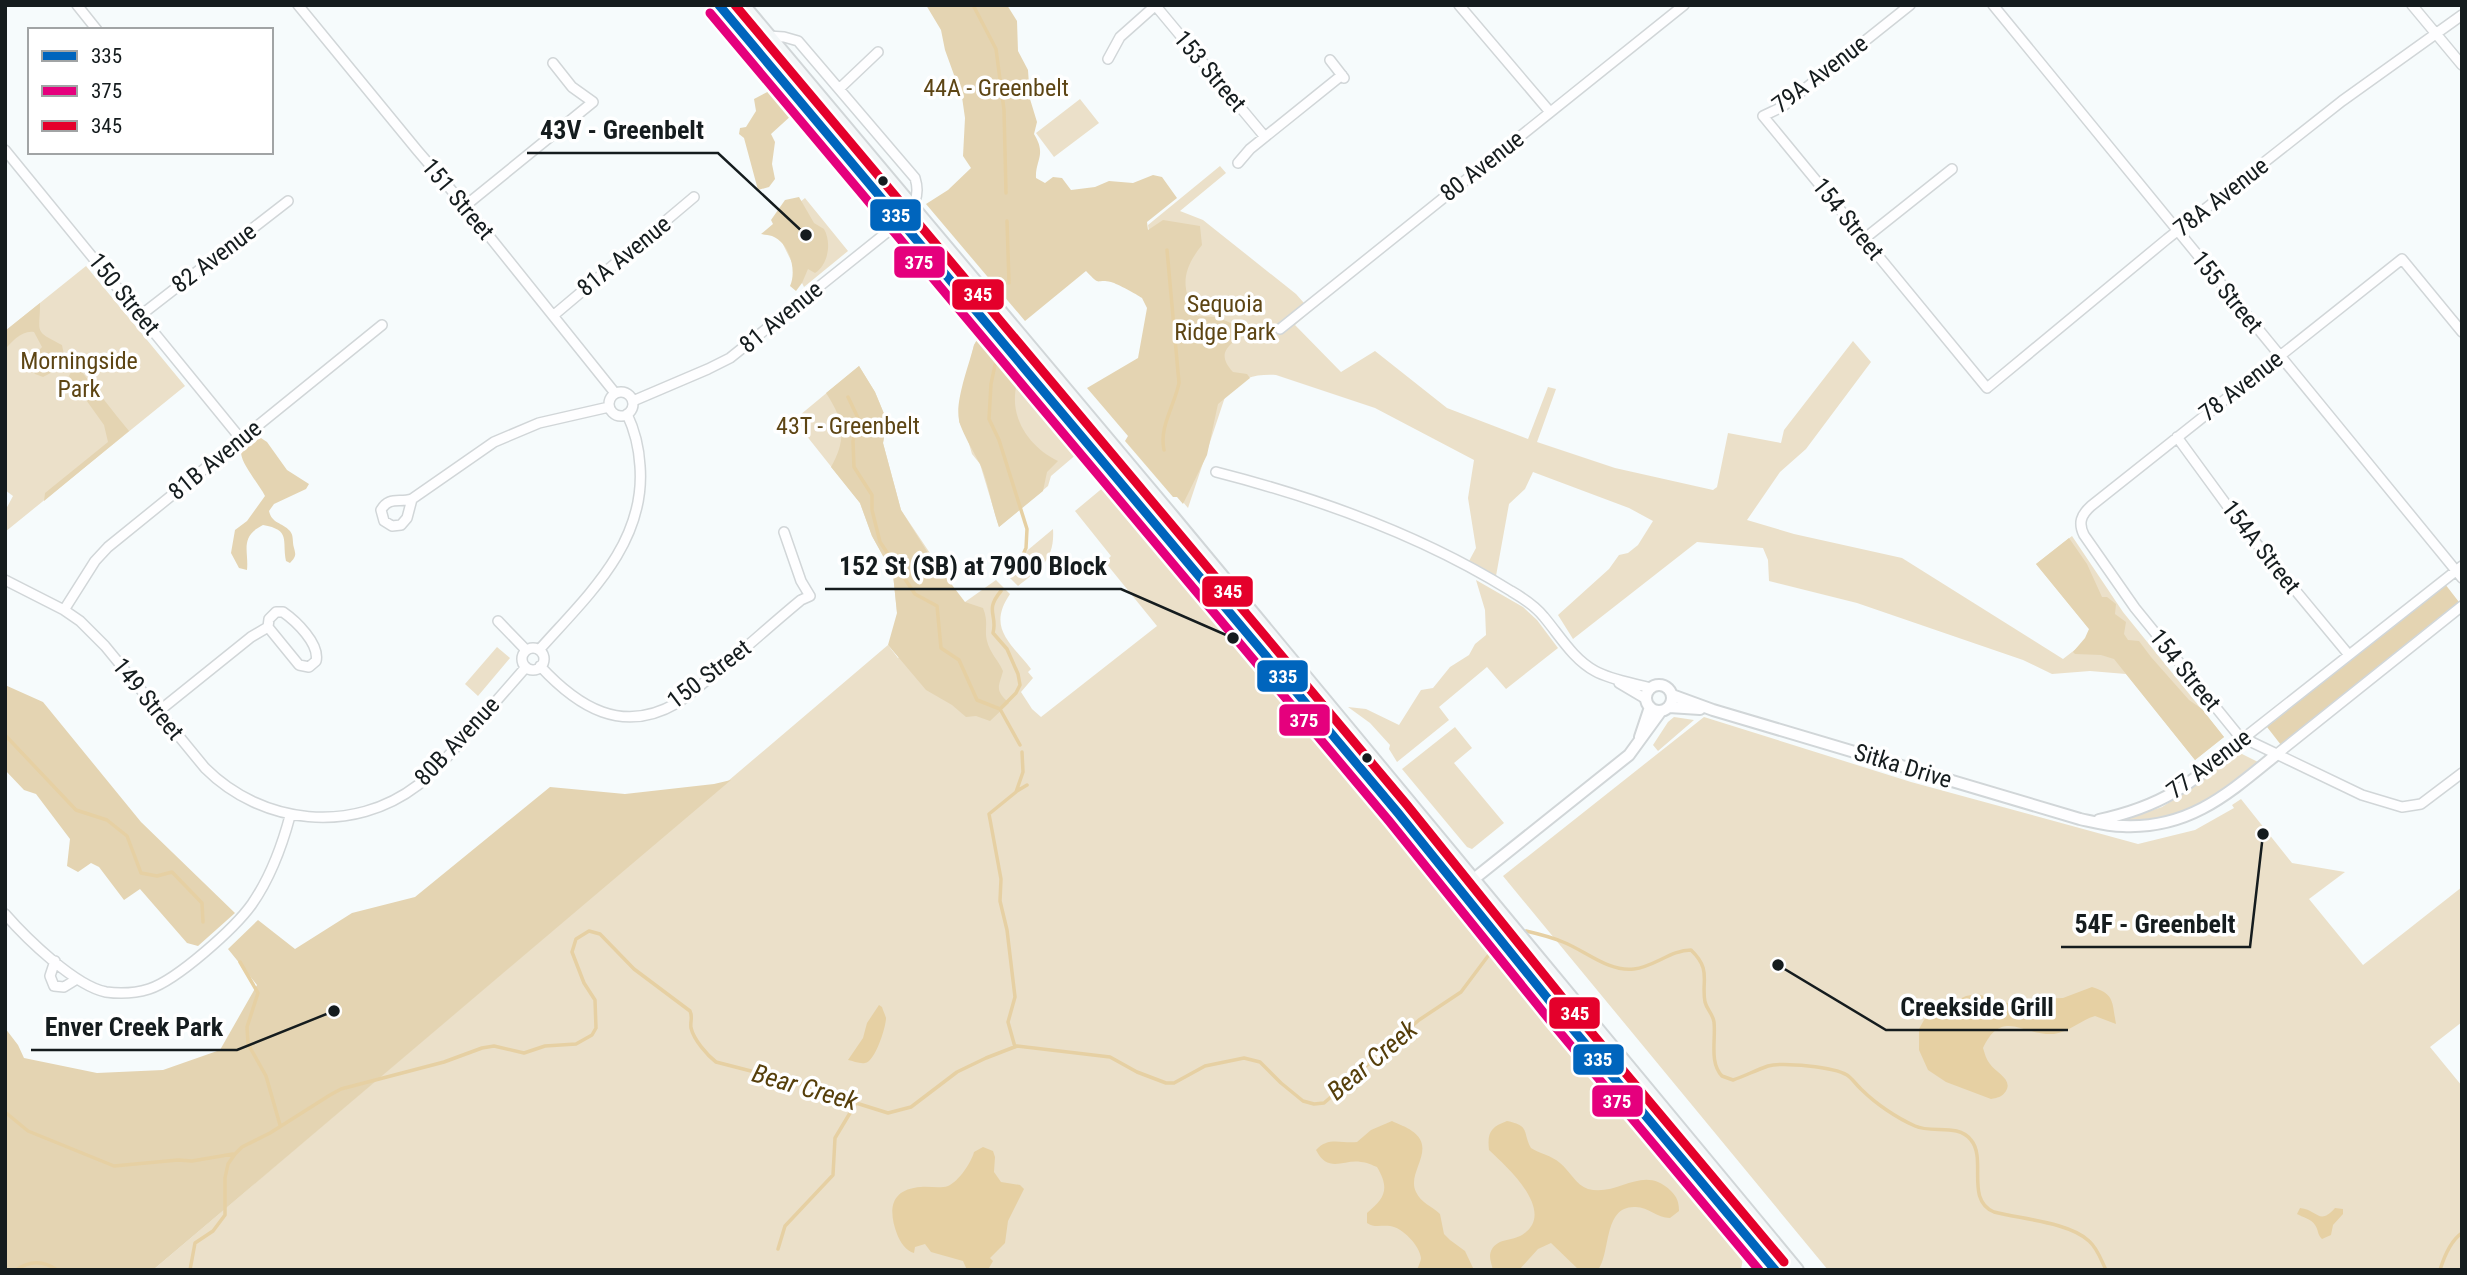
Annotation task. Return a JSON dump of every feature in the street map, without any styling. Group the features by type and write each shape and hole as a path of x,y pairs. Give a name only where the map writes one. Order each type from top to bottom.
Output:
{"main road":[{"path":"719,5 1398,813 1775,1270"},
{"path":"743,5 1474,879 1797,1270"}],"street":[{"path":"77,5 95,28"},
{"name":"151 Street","path":"298,5 465,206 615,393"},
{"path":"1108,59 1120,37 1156,5"},
{"name":"153 Street","path":"1156,5 1265,137"},
{"path":"1459,5 1550,111"},
{"name":"80 Avenue","path":"1280,328 1684,5"},
{"name":"79A Avenue","path":"1763,116 1782,107 1910,5"},
{"name":"155 Street","path":"1993,5 2279,356 2460,572"},
{"path":"2412,5 2462,65"},
{"name":"78A Avenue","path":"1987,387 2177,231 2342,101 2462,15"},
{"path":"768,36 798,41 915,178 917,188 913,208"},
{"path":"839,89 878,52"},
{"path":"1238,163 1265,137 1343,78 1329,60"},
{"path":"465,206 593,102 572,87 552,63"},
{"name":"154 Street","path":"1763,116 1987,387"},
{"name":"150 Street","path":"5,150 241,439"},
{"path":"1864,239 1952,169"},
{"name":"81A Avenue","path":"554,315 694,197"},
{"name":"82 Avenue","path":"141,315 288,201"},
{"name":"81 Avenue","path":"633,401 730,358 901,221 913,208"},
{"name":"78 Avenue","path":"2082,516 2091,506 2402,259 2462,332"},
{"name":"81B Avenue","path":"64,610 102,553 382,325"},
{"path":"615,393 628,395 633,401 631,411 627,414 617,415 609,407 610,398 615,393"},
{"path":"412,499 505,436 539,423 609,407"},
{"path":"539,650 603,578 631,530 638,505 641,478 637,444 627,414"},
{"name":"154A Street","path":"2177,437 2242,526 2349,655"},
{"path":"1216,472 1283,489 1340,510 1407,537 1465,565 1526,601 1542,614 1586,666 1609,677 1648,703"},
{"name":"154 Street","path":"2082,516 2080,524 2084,535 2128,599 2235,733 2362,795 2402,807 2428,800 2462,773"},
{"name":"150 Street","path":"540,666 571,697 602,712 624,716 638,715 658,712 677,703 801,600 810,596 801,581 784,532"},
{"name":"77 Avenue","path":"2093,821 2141,810 2172,795 2349,655 2460,572"},
{"name":"149 Street","path":"5,580 80,621 105,646 205,768 224,785 253,802 290,816"},
{"name":"77 Avenue","path":"2093,821 2140,826 2186,817 2221,800 2462,606"},
{"path":"280,611 286,614 316,648 316,661 309,667 299,665 268,627 267,621 274,613 280,611"},
{"path":"498,621 526,650"},
{"path":"159,711 251,636 268,627"},
{"path":"526,650 539,650 543,658 540,666 531,669 526,667 522,659 526,650"},
{"name":"80B Avenue","path":"290,816 327,818 354,815 411,791 435,770 526,667"},
{"path":"1609,677 1651,688 1637,746"},
{"name":"Sitka Drive","path":"1651,688 1663,686 1672,695 1713,710 2093,821"},
{"path":"1460,890 1629,755 1665,709 1672,695"},
{"name":"Sitka Drive","path":"1648,703 1665,709 1713,710"},
{"path":"5,914 77,979 107,992 137,992 155,987 172,977 243,916 268,877 290,816"},
{"path":"55,961 50,976 54,985 64,986 77,979"}],"green space":[{"name":"44A - Greenbelt","path":"926,5 1007,5 1017,21 1018,51 1028,70 1030,99 1037,122 1034,134 1040,152 1036,178 1045,183 1053,177 1062,178 1071,190 1095,187 1109,181 1133,183 1153,175 1162,177 1177,198 1147,222 1148,230 1163,220 1200,226 1202,245 1187,271 1188,297 1197,316 1216,317 1246,329 1225,352 1225,358 1233,372 1247,374 1250,378 1218,404 1207,455 1183,504 1177,497 1173,497 1125,441 1128,436 1087,388 1138,358 1147,308 1142,298 1114,283 1097,281 1086,271 1025,321 926,204 948,190 971,168 963,156 965,118 962,97 945,50 941,30"},
{"path":"773,89 793,114 771,134 775,142 772,164 775,179 769,187 758,190 744,138 739,134 740,128 746,127 756,111 754,99"},
{"path":"1080,99 1099,123 1054,157 1036,133"},
{"name":"Sequoia Ridge Park","path":"1220,166 1226,173 1180,211 1203,220 1296,294 1311,311 1295,325 1341,372 1375,351 1447,408 1528,439 1548,387 1556,389 1537,442 1615,468 1713,490 1717,487 1728,433 1781,443 1784,430 1853,341 1871,362 1806,449 1780,472 1747,520 1794,534 1902,558 2063,659 2094,635 2036,564 2072,536 2123,612 2224,737 2195,760 2126,674 2090,671 2052,674 2023,660 1857,603 1769,581 1768,560 1763,548 1697,542 1573,639 1558,615 1609,569 1619,555 1628,553 1638,545 1653,521 1629,508 1533,472 1525,489 1509,504 1496,576 1469,561 1476,548 1468,498 1474,460 1375,408 1276,375 1249,378 1227,391 1188,508 1128,436 1173,398 1148,225"},
{"path":"799,197 814,223 824,229 828,247 823,265 815,273 808,269 796,291 790,286 793,273 787,251 772,236 761,234 773,224 771,220 785,200"},
{"path":"805,198 848,251 804,287 773,224"},
{"name":"Morningside Park","path":"86,266 185,386 5,532 5,511 13,496 5,490 5,331"},
{"path":"40,303 40,330 62,345 64,355 60,368 43,377 35,374 31,366 32,359 42,347 34,332 22,334 5,349 5,331"},
{"name":"43T - Greenbelt","path":"980,334 1078,453 1051,476 1048,486 999,527 980,464 972,454 959,422 959,409 974,345"},
{"name":"43T - Greenbelt","path":"979,337 1017,383 1016,408 1023,430 1038,448 1058,461 1047,472 1043,491 999,527 983,471 965,436 958,412 963,383"},
{"name":"43T - Greenbelt","path":"859,366 875,392 887,421 883,443 901,510 944,574 897,613 893,574 872,536 860,503 794,420"},
{"path":"859,366 875,392 887,421 883,443 901,510 930,556 965,602 983,608 988,645 1003,671 999,691 1009,703 990,721 976,716 966,717 952,705 926,690 888,645 897,613 893,574 872,536 860,503 831,467 839,447 841,430 837,412 826,393"},
{"path":"76,370 81,371 129,431 44,501 45,493 108,442 104,425 69,376"},
{"path":"261,438 267,442 287,470 309,484 306,489 274,504 269,511 275,521 291,533 295,552 293,559 290,563 286,561 282,533 263,525 251,534 248,540 247,570 239,568 231,553 235,530 247,521 265,496 247,469 241,453"},
{"path":"1105,486 1743,1258 1741,1270 153,1270 888,645 898,658 996,580 1010,594 1001,616 1004,634 1031,669 1028,672 1033,678 1021,692 1041,717 1157,626 1105,562 1111,556 1075,511"},
{"path":"1053,529 1049,556 1039,569 1018,586 1003,571"},
{"path":"2069,538 2087,564 2102,597 2107,597 2116,604 2115,614 2126,622 2124,634 2128,640 2139,641 2224,737 2195,760 2114,659 2073,652 2089,629 2036,564"},
{"path":"1476,580 1523,607 1537,620 1558,648 1506,689 1487,667 1439,707 1449,720 1397,762 1389,749 1390,745 1370,723 1348,707 1366,709 1399,725 1421,690 1433,688 1450,667 1469,655 1475,644 1486,635 1485,610"},
{"path":"2445,584 2459,602 2281,745 2267,727"},
{"path":"497,647 510,658 478,696 465,684"},
{"path":"5,685 43,702 141,822 235,913 198,946 187,943 140,889 124,900 99,867 91,863 78,872 67,866 70,839 36,794 24,790 5,770"},
{"path":"1674,717 1694,720 1658,751 1653,745"},
{"path":"1704,717 1911,782 2138,844 2195,830 2234,808 2232,805 2241,799 2292,863 2345,872 2309,899 2363,965 2462,887 2462,1022 2430,1047 2462,1086 2462,1270 1828,1270 1503,876"},
{"path":"1455,727 1472,748 1454,763 1504,823 1472,849 1467,847 1402,769"},
{"path":"2236,751 2260,763 2218,797 2198,807 2156,821 2120,821 2162,807"},
{"path":"731,780 153,1270 5,1270 5,1028 24,1058 97,1073 163,1070 220,1050 257,985 228,949 258,920 295,949 352,913 415,897 550,787 625,794"}],"shaded area":[{"path":"2092,987 2109,996 2116,1024 2095,1016 2054,1034 2006,1026 1990,1036 1983,1048 1990,1064 2003,1076 2008,1087 2003,1095 1997,1098 1991,1099 1946,1082 1928,1070 1919,1050 1919,1029 1924,1020 1933,1012 1966,996 1977,994 2014,1005 2036,999 2063,998"},
{"path":"879,1005 886,1018 873,1057 865,1063 848,1060 863,1038 867,1023"},
{"path":"1392,1121 1419,1138 1422,1153 1415,1177 1416,1192 1440,1214 1444,1234 1465,1251 1474,1270 1417,1270 1420,1253 1410,1238 1395,1227 1367,1223 1367,1213 1384,1193 1383,1181 1377,1167 1363,1162 1331,1164 1316,1150 1330,1142 1357,1142 1371,1130"},
{"path":"1507,1121 1520,1125 1525,1130 1531,1148 1557,1160 1584,1187 1610,1189 1641,1180 1651,1180 1661,1183 1673,1193 1679,1211 1670,1218 1639,1207 1624,1209 1617,1214 1612,1222 1598,1270 1579,1270 1551,1243 1538,1249 1519,1270 1493,1270 1490,1257 1495,1245 1522,1235 1532,1225 1535,1214 1526,1190 1489,1150 1491,1131"},
{"path":"983,1147 993,1151 994,1172 1001,1182 1020,1185 1024,1189 1008,1221 1005,1243 990,1258 993,1261 989,1268 967,1270 963,1261 931,1252 925,1244 915,1247 914,1253 908,1250 894,1225 892,1209 897,1196 921,1187 948,1186 964,1171 974,1152"},
{"path":"2300,1208 2318,1216 2325,1216 2335,1208 2343,1209 2343,1214 2333,1225 2331,1235 2322,1239 2314,1223 2297,1214"}],"waterway":[{"path":"973,5 996,49 1004,110 1006,193"},
{"path":"1007,221 1009,283"},
{"path":"1164,450 1165,425 1179,383 1167,250"},
{"path":"995,365 989,419 999,440 1027,529 1026,548 1017,568"},
{"path":"848,397 858,418 853,441 854,467 872,495 872,510 880,542 915,594 937,606 941,648 959,660 977,700 1000,709"},
{"path":"1001,591 992,608 993,633 1007,649 1020,685 1000,709 1020,745"},
{"path":"5,735 76,810 107,820 127,836 141,873 157,876 172,872 202,903 203,922"},
{"path":"1015,1047 1008,1022 1015,997 1007,930 1000,901 1001,879 989,814 1016,792 1023,772 1022,752"},
{"path":"1017,791 1027,785"},
{"name":"Bear Creek","path":"190,1270 195,1243 213,1231 225,1215 225,1178 228,1164 235,1154 242,1147 270,1133 330,1095 341,1089 444,1062 482,1048 494,1046 524,1053 545,1046 576,1044 592,1035 596,1028 595,1000 584,983 572,952 576,939 589,931 600,934 634,969 690,1011 691,1028 695,1037 716,1062 836,1093 856,1103 888,1113 911,1107 957,1072 1017,1046 1110,1057 1137,1072 1166,1083 1174,1083 1205,1066 1244,1058 1260,1062 1303,1101 1324,1103 1419,1020 1461,992 1488,956 1501,945"},
{"name":"Bear Creek","path":"1522,933 1526,931 1554,939 1606,964 1624,969 1641,968 1676,953 1691,950 1704,970 1705,1002 1714,1022 1714,1058 1722,1076 1733,1080 1775,1065 1808,1066 1840,1072 1851,1078 1887,1110 1908,1123 1966,1135 1975,1148 1978,1189 1985,1206 1994,1212 2069,1229 2095,1247 2106,1270"},
{"path":"240,962 258,993 247,1027 248,1044 266,1076 280,1125"},
{"path":"778,1249 785,1226 833,1175 835,1138 856,1103"},
{"path":"5,1112 28,1131 114,1166 192,1161 233,1154"},
{"path":"2440,1270 2451,1245 2462,1233"},
{"name":"Bear Creek","path":"16,1270 36,1263 57,1270"}],"transit line":[{"name":"335","path":"719,5 1398,813 1561,1015 1775,1270"},
{"name":"345","path":"735,5 1407,805 1570,1007 1784,1262"},
{"name":"375","path":"710,13 1389,821 1552,1023 1759,1270"}],"place":[{"name":"43V - Greenbelt","path":"806,235"},
{"name":"152 St (SB) at 7900 Block","path":"1233,638"},
{"name":"54F - Greenbelt","path":"2263,834"},
{"name":"Creekside Grill","path":"1778,965"},
{"name":"Enver Creek Park","path":"334,1011"}]}
